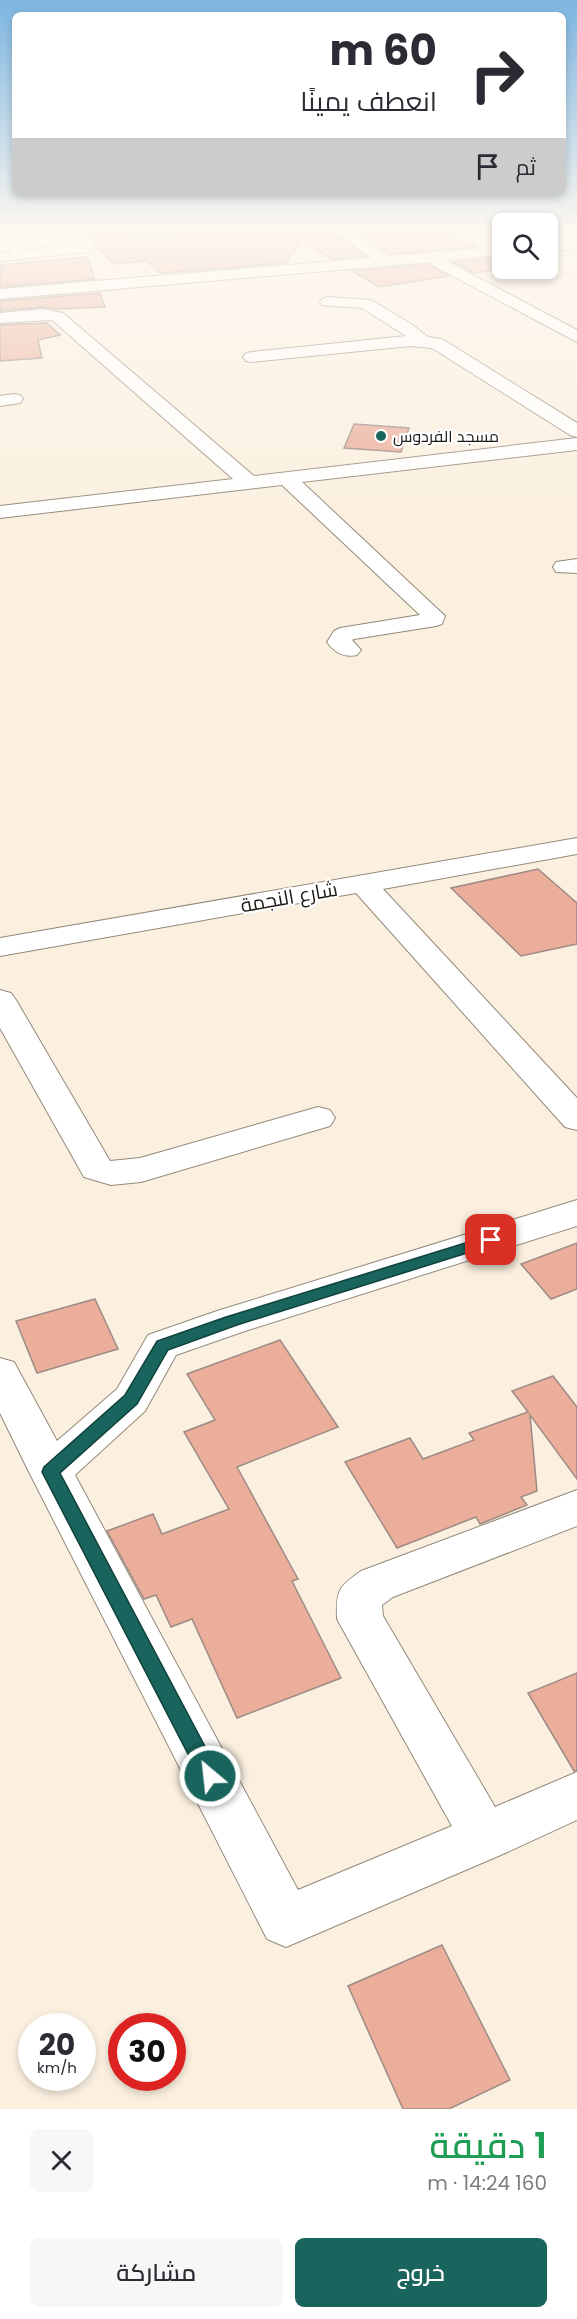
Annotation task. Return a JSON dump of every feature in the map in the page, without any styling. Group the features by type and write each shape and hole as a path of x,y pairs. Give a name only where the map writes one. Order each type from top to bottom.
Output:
{"street":[{"path":"69,326 249,482"},
{"path":"404,326 423,342"},
{"path":"557,326 577,337"},
{"path":"252,357 423,342 435,343 577,431"},
{"path":"0,512 577,444"},
{"path":"286,478 434,616 434,619 428,621 348,633 339,639 339,642 350,650"},
{"name":"شارع النجمة","path":"0,947 577,846"},
{"path":"363,884 577,1119"},
{"path":"0,1000 97,1169 111,1173 141,1170 318,1118"},
{"path":"50,1472 131,1400 162,1346 231,1321 577,1213"},
{"path":"0,1372 50,1472 286,1921 485,1837 577,1795"},
{"path":"485,1837 360,1619 359,1596 377,1584 577,1508"}],"building":[{"path":"0,326 51,326 60,335 38,340 42,358 0,361"},
{"path":"354,424 409,428 401,452 344,448"},
{"path":"538,869 577,903 577,944 521,956 451,888"},
{"path":"577,1243 577,1289 551,1299 521,1264"},
{"path":"95,1299 118,1349 37,1373 16,1321"},
{"path":"280,1340 338,1427 237,1467 298,1579 292,1581 341,1678 237,1718 192,1619 171,1627 156,1595 144,1599 107,1531 153,1514 162,1534 229,1509 184,1432 215,1420 187,1374"},
{"path":"553,1376 577,1407 577,1479 530,1415 537,1491 521,1497 527,1505 480,1524 476,1517 397,1548 345,1462 410,1438 423,1459 474,1440 469,1433 528,1412 512,1391"},
{"path":"577,1673 577,1770 574,1771 528,1693"},
{"path":"442,1945 510,2080 449,2109 403,2109 348,1986"}],"place":[{"name":"مسجد الفردوس","path":"381,436"}],"route":[{"path":"210,1776 50,1472 131,1400 162,1346 231,1321 491,1240"}]}
